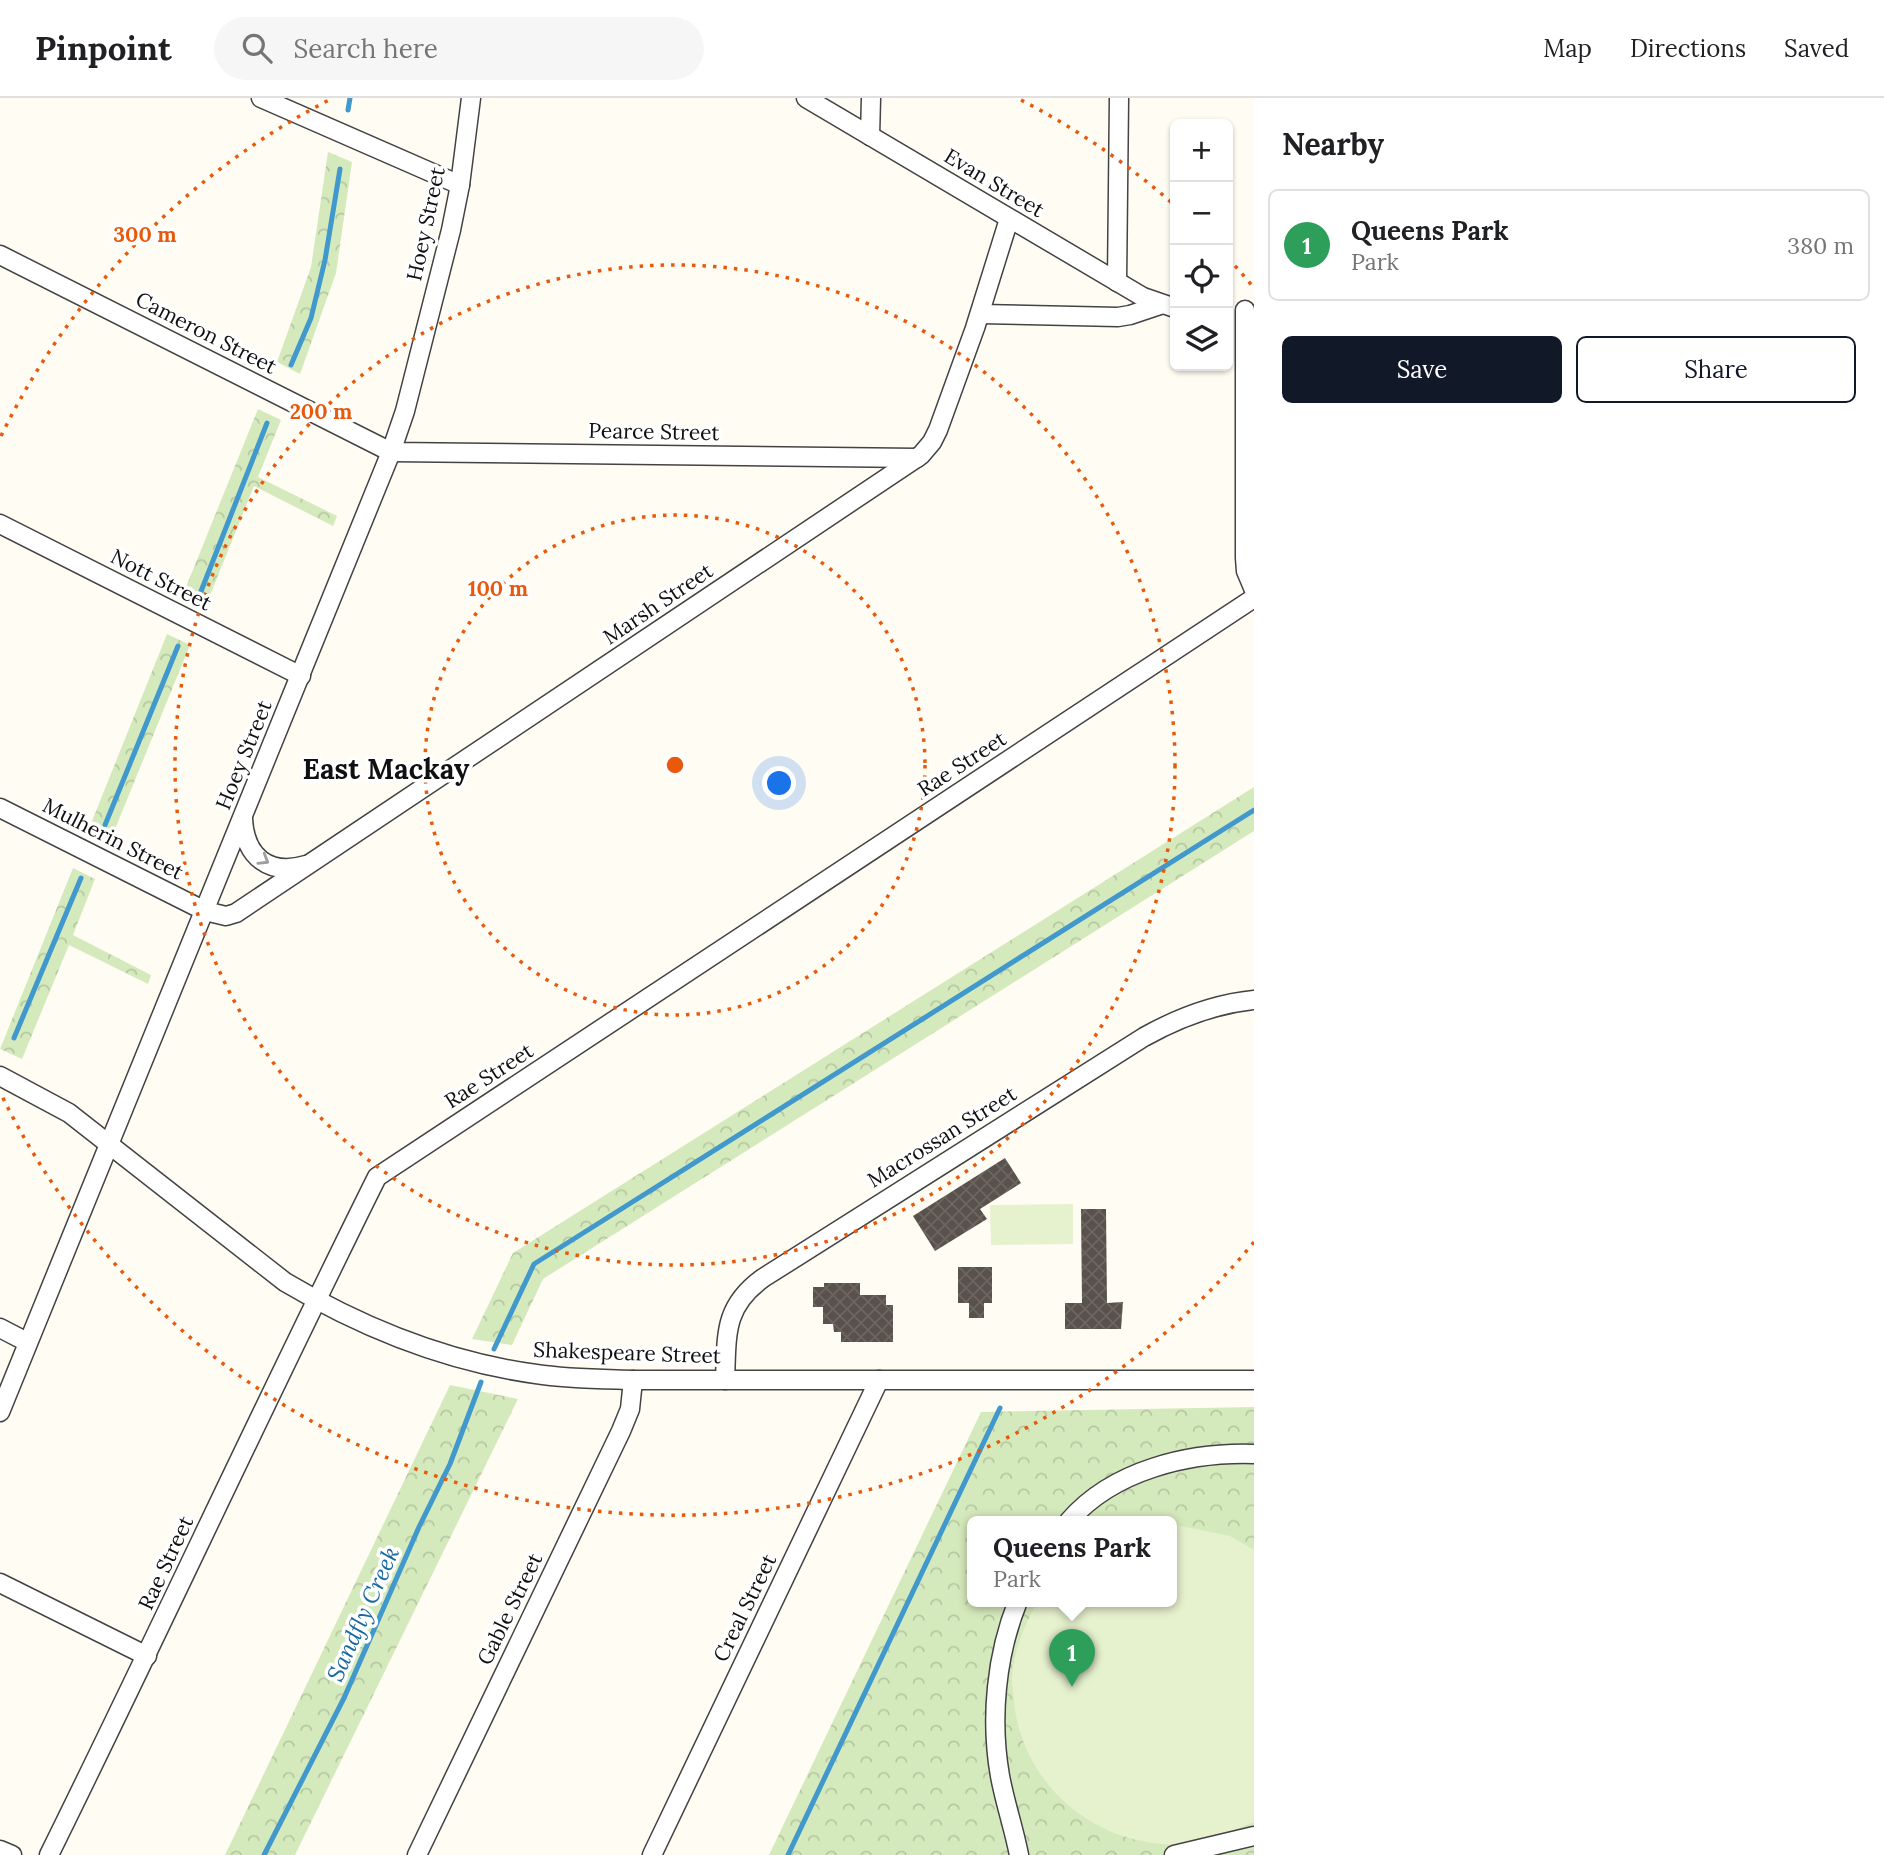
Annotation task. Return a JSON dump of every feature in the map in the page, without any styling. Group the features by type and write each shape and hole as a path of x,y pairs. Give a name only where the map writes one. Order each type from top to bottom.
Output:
{"street":[{"path":"261,98 460,185"},
{"name":"Hoey Street","path":"0,1412 391,452 405,411 451,230 460,185 471,98"},
{"name":"Evan Street","path":"806,98 1117,282 1168,306"},
{"path":"870,98 870,136"},
{"path":"1117,282 1119,98"},
{"name":"Marsh Street","path":"205,911 222,915 234,914 917,458 936,438 980,314 1009,219"},
{"name":"Cameron Street","path":"0,255 391,452"},
{"name":"Evan Street","path":"980,314 1118,317 1168,306"},
{"path":"1242,310 1245,558 1246,571 1254,590"},
{"name":"Pearce Street","path":"391,452 917,458"},
{"name":"Nott Street","path":"0,524 301,677"},
{"name":"Rae Street","path":"50,1855 377,1177 1254,598"},
{"name":"Mulherin Street","path":"0,808 205,911"},
{"path":"243,819 248,845 264,863 292,868 312,863"},
{"name":"Macrossan Street","path":"725,1380 730,1317 742,1296 763,1278 1143,1037 1203,1010 1254,1000"},
{"name":"Shakespeare Street","path":"0,1076 50,1101 110,1145 269,1272 316,1300 397,1336 462,1359 564,1378 633,1380 1254,1380"},
{"path":"0,1328 27,1342"},
{"name":"Gable Street","path":"418,1855 621,1431 629,1409 633,1380"},
{"name":"Creal Street","path":"652,1855 879,1380"},
{"path":"1075,1516 1113,1483 1164,1465 1224,1453 1254,1454"},
{"path":"0,1583 147,1656"},
{"path":"1016,1607 999,1670 996,1722 1000,1776 1019,1855"},
{"path":"1174,1855 1254,1836"},
{"path":"0,1850 12,1855"}],"green space":[{"path":"328,152 352,162 336,273 300,374 277,362 311,267"},
{"path":"258,409 281,420 258,477 337,516 333,526 254,486 209,598 186,587"},
{"path":"167,634 190,645 113,834 92,821"},
{"path":"1254,787 1254,831 543,1279 512,1345 472,1339 513,1253"},
{"path":"73,868 95,879 73,935 151,975 148,984 69,945 22,1059 0,1049"},
{"path":"1073,1204 1073,1244 991,1245 990,1205"},
{"path":"450,1385 518,1399 295,1855 225,1855"},
{"path":"1254,1407 1254,1855 769,1855 981,1412"},
{"path":"1177,1526 1230,1536 1254,1550 1254,1822 1198,1842 1162,1844 1134,1839 1108,1830 1083,1817 1062,1800 1044,1779 1019,1730 1012,1679 1018,1646 1035,1607 1177,1607"}],"building":[{"path":"1005,1158 1021,1183 980,1209 987,1219 935,1251 913,1216"},
{"path":"1081,1209 1106,1209 1107,1303 1123,1302 1121,1329 1065,1329 1065,1303 1082,1303"},
{"path":"958,1267 992,1267 992,1303 984,1303 984,1318 969,1318 969,1303 958,1303"},
{"path":"824,1283 860,1283 860,1295 886,1295 886,1305 893,1305 893,1342 841,1342 841,1332 834,1332 833,1324 823,1324 823,1307 813,1307 813,1287 824,1287"}],"waterway":[{"path":"348,110 350,98"},
{"path":"291,365 311,318 325,260 340,169"},
{"path":"198,599 267,423"},
{"path":"105,825 178,646"},
{"path":"494,1349 534,1264 1254,810"},
{"path":"14,1038 81,878"},
{"name":"Sandfly Creek","path":"264,1855 344,1698 419,1527 450,1464 481,1382"},
{"path":"788,1855 1000,1408"}],"place":[{"name":"Queens Park","path":"1072,1687"}],"district":[{"name":"East Mackay","path":"386,769"}]}
